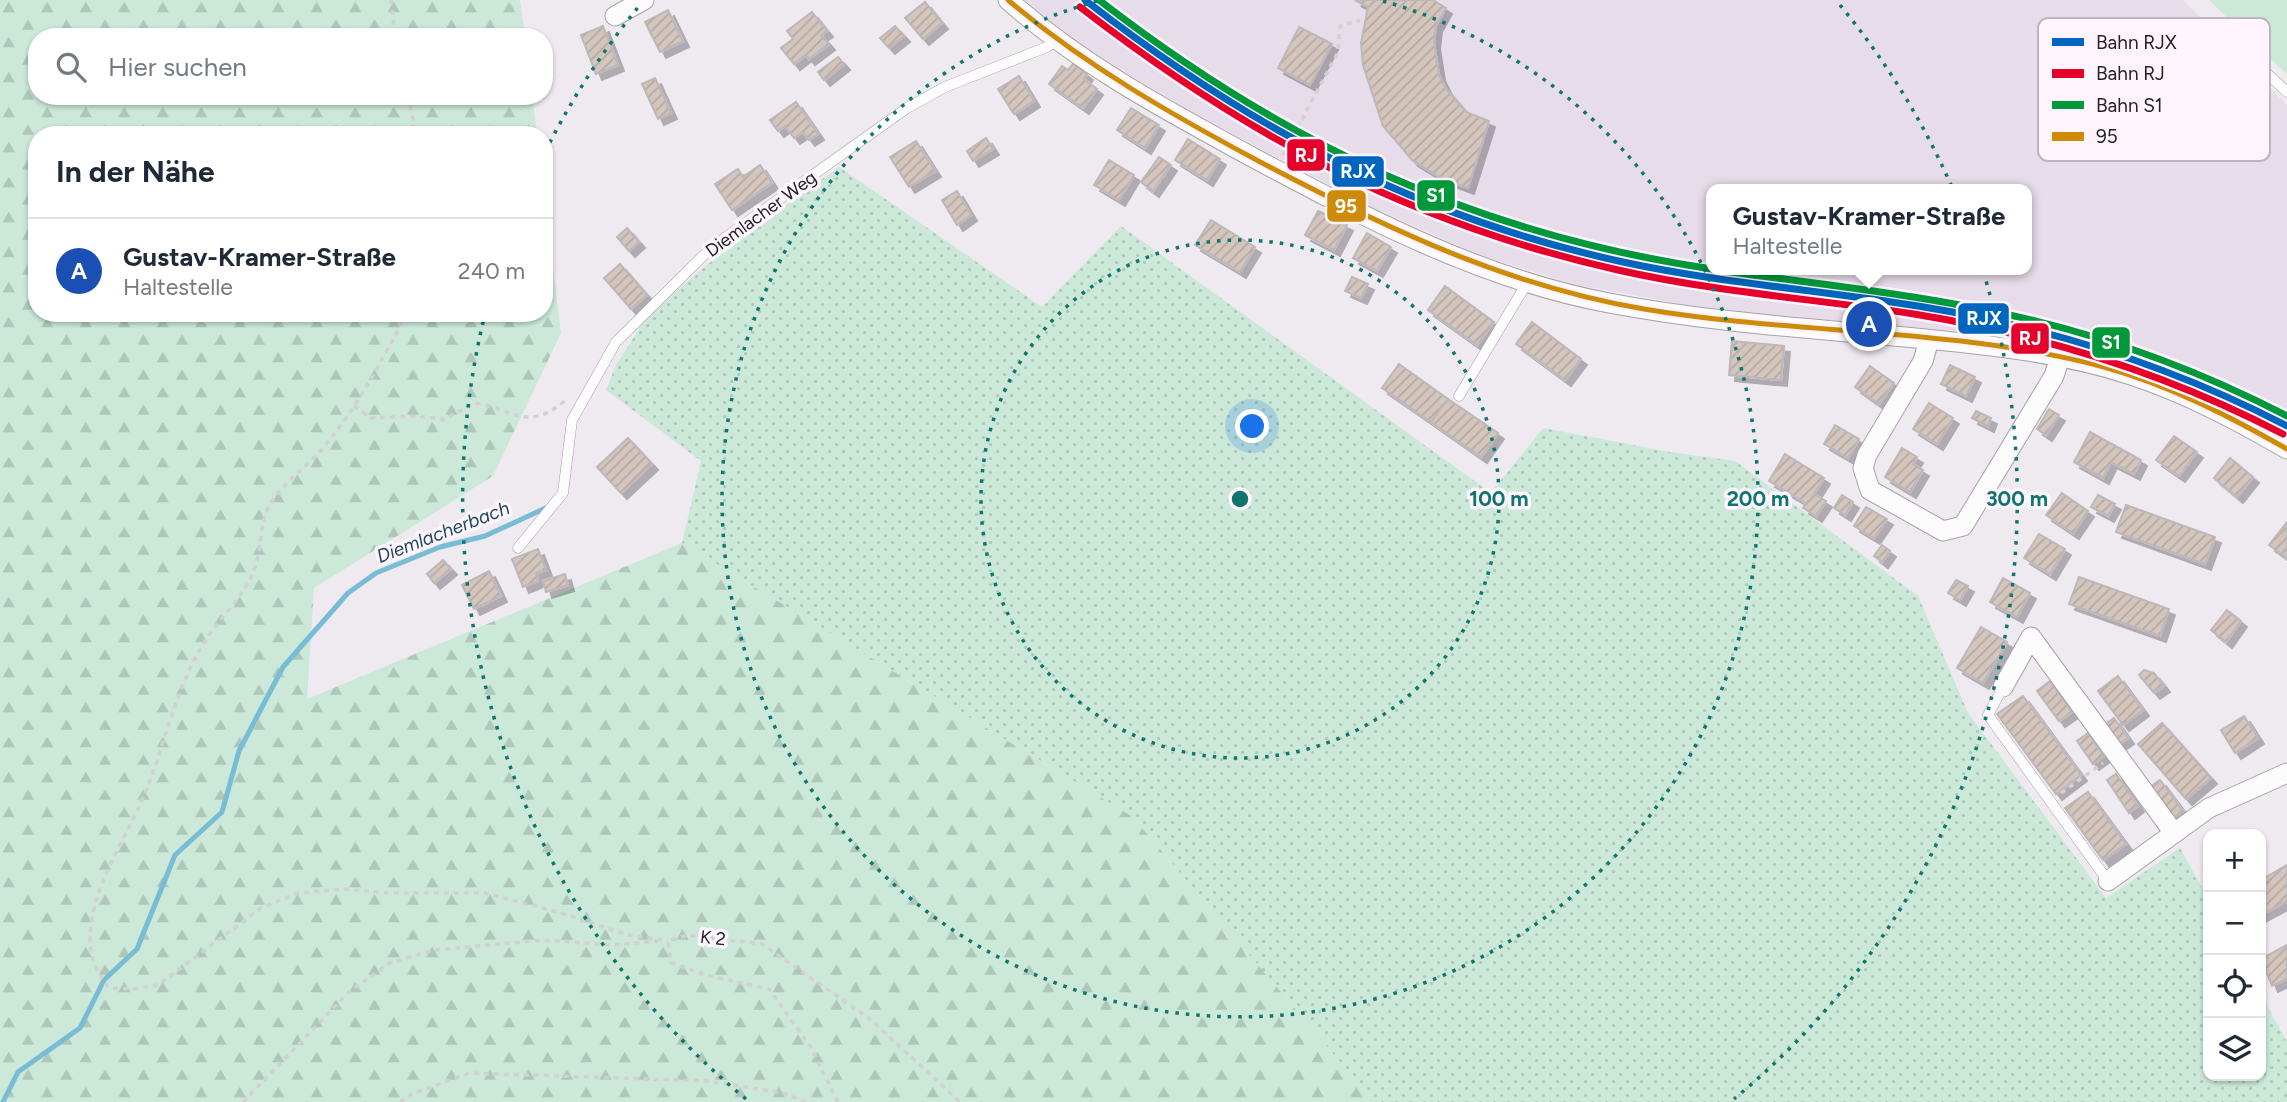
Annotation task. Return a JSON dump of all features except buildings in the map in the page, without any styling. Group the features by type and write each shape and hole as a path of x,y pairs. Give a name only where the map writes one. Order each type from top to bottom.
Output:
{"street":[{"path":"615,16 644,0"},
{"path":"1007,0 1055,41 1159,107 1361,215 1430,247 1527,283 1608,303 1670,313 1929,340 2060,357 2130,375 2183,394 2287,449"},
{"path":"1929,340 1923,361 1867,455 1863,468 1870,490 1943,531 1964,526 2054,376 2060,357"},
{"path":"2003,688 2031,637 2174,833"},
{"path":"2108,881 2208,808 2287,773"}],"lane":[{"name":"Diemlacher Weg","path":"518,548 563,493 572,419 616,342 712,247 907,108 945,88 1047,47 1055,41"},
{"path":"2270,76 2287,92"},
{"path":"1459,396 1527,283"},
{"path":"2003,688 1988,715 2108,881"}],"path":[{"path":"391,0 395,28"},
{"path":"1285,152 1338,52 1340,26 1360,20"},
{"path":"410,105 414,126"},
{"path":"402,322 354,406 322,449 284,483 267,509 262,545 253,573 232,607 206,638 188,675 147,787 106,872 90,939 95,969 109,988 133,989 158,985 261,908 298,893 344,889 387,893 485,893 558,912 628,935 667,941"},
{"path":"354,406 371,418 386,420 420,415 443,420 475,403 521,418 546,416 567,399 572,390"},
{"path":"2050,802 2116,753"},
{"name":"K 2","path":"838,1102 810,1046 769,989 706,975 671,963 667,941 688,935 762,944 870,1019 960,1102"},
{"path":"243,1102 350,991 390,963 434,950 544,940 612,945 667,941"},
{"path":"400,1102 412,1094 469,1073 708,1081 783,1093 805,1102"}],"shaded area":[{"path":"1025,0 2183,0 2201,18 2038,18 2038,161 2270,161 2270,88 2287,105 2287,439 2072,350 2009,335 1840,322 1695,306 1578,285 1479,255 1361,202 1159,95 1080,46"}],"green space":[{"path":"0,0 520,0 524,28 28,28 28,105 533,105 536,126 28,126 28,322 553,322 553,267 561,333 493,476 314,588 307,699 682,543 1133,817 1374,1102 0,1102"},
{"path":"2209,0 2287,0 2287,74 2270,58 2270,18 2228,18"},
{"path":"839,167 1042,307 1121,226 1491,493 1543,428 1670,452 1735,461 1918,596 1968,713 2106,898 2180,848 2203,890 2203,1081 2266,1081 2266,1003 2287,1042 2287,1102 1374,1102 1133,817 682,543 701,461 606,390 616,365 648,315 725,250"}],"waterway":[{"name":"Diemlacherbach","path":"3,1102 18,1072 80,1028 104,980 137,949 175,855 222,812 239,751 283,667 348,593 376,573 440,547 485,536 550,506"}],"rail line":[{"name":"RJX","path":"1085,0 1210,89 1274,128 1406,193 1475,220 1547,243 1623,262 1733,281 1918,306 2014,325 2061,337 2153,367 2198,384 2287,426"},
{"name":"S1","path":"1099,0 1169,52 1240,98 1313,140 1387,176 1464,207 1543,233 1626,253 1706,268"},
{"name":"RJ","path":"1080,7 1143,54 1269,135 1334,170 1469,227 1542,251 1655,278 1914,314 2010,333 2057,345 2149,375 2194,392 2283,434"},
{"name":"S1","path":"1754,275 1934,300 2049,324 2170,363 2287,416"}],"transit line":[{"name":"95","path":"1008,0 1068,47 1230,146 1402,232 1496,270 1593,299 1644,309 1759,323 1933,338 2048,354 2128,374 2175,392 2221,413 2287,449"}],"place":[{"name":"Gustav-Kramer-Straße","path":"1869,324"}]}
